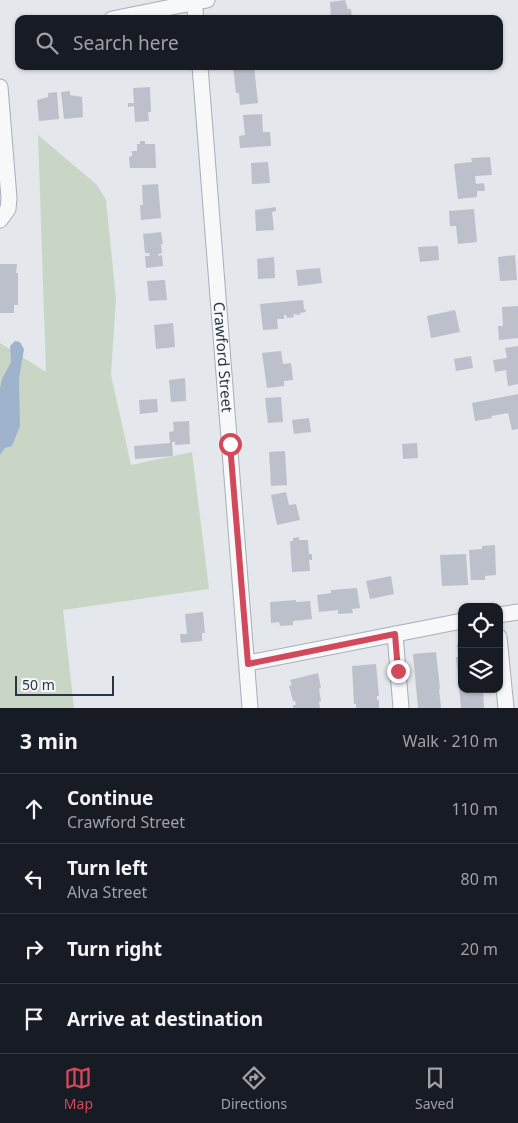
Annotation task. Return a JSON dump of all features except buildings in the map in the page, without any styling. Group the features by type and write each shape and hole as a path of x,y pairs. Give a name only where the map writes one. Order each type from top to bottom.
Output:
{"street":[{"path":"132,15 201,1 197,15"},
{"name":"Crawford Street","path":"200,70 250,708"},
{"path":"0,86 9,198 8,210 0,220"},
{"path":"503,614 518,612"},
{"path":"248,664 458,622"},
{"path":"395,634 401,708"},
{"path":"500,648 506,708"}],"green space":[{"path":"38,135 97,185 106,200 116,299 111,375 131,465 192,452 209,589 63,610 74,708 0,708 0,343 46,372"}],"water":[{"path":"15,341 20,342 24,349 19,379 20,426 12,446 5,448 0,455 0,388 2,379 11,362 10,346"}],"route":[{"path":"230,444 248,664 395,634 398,671"}]}
